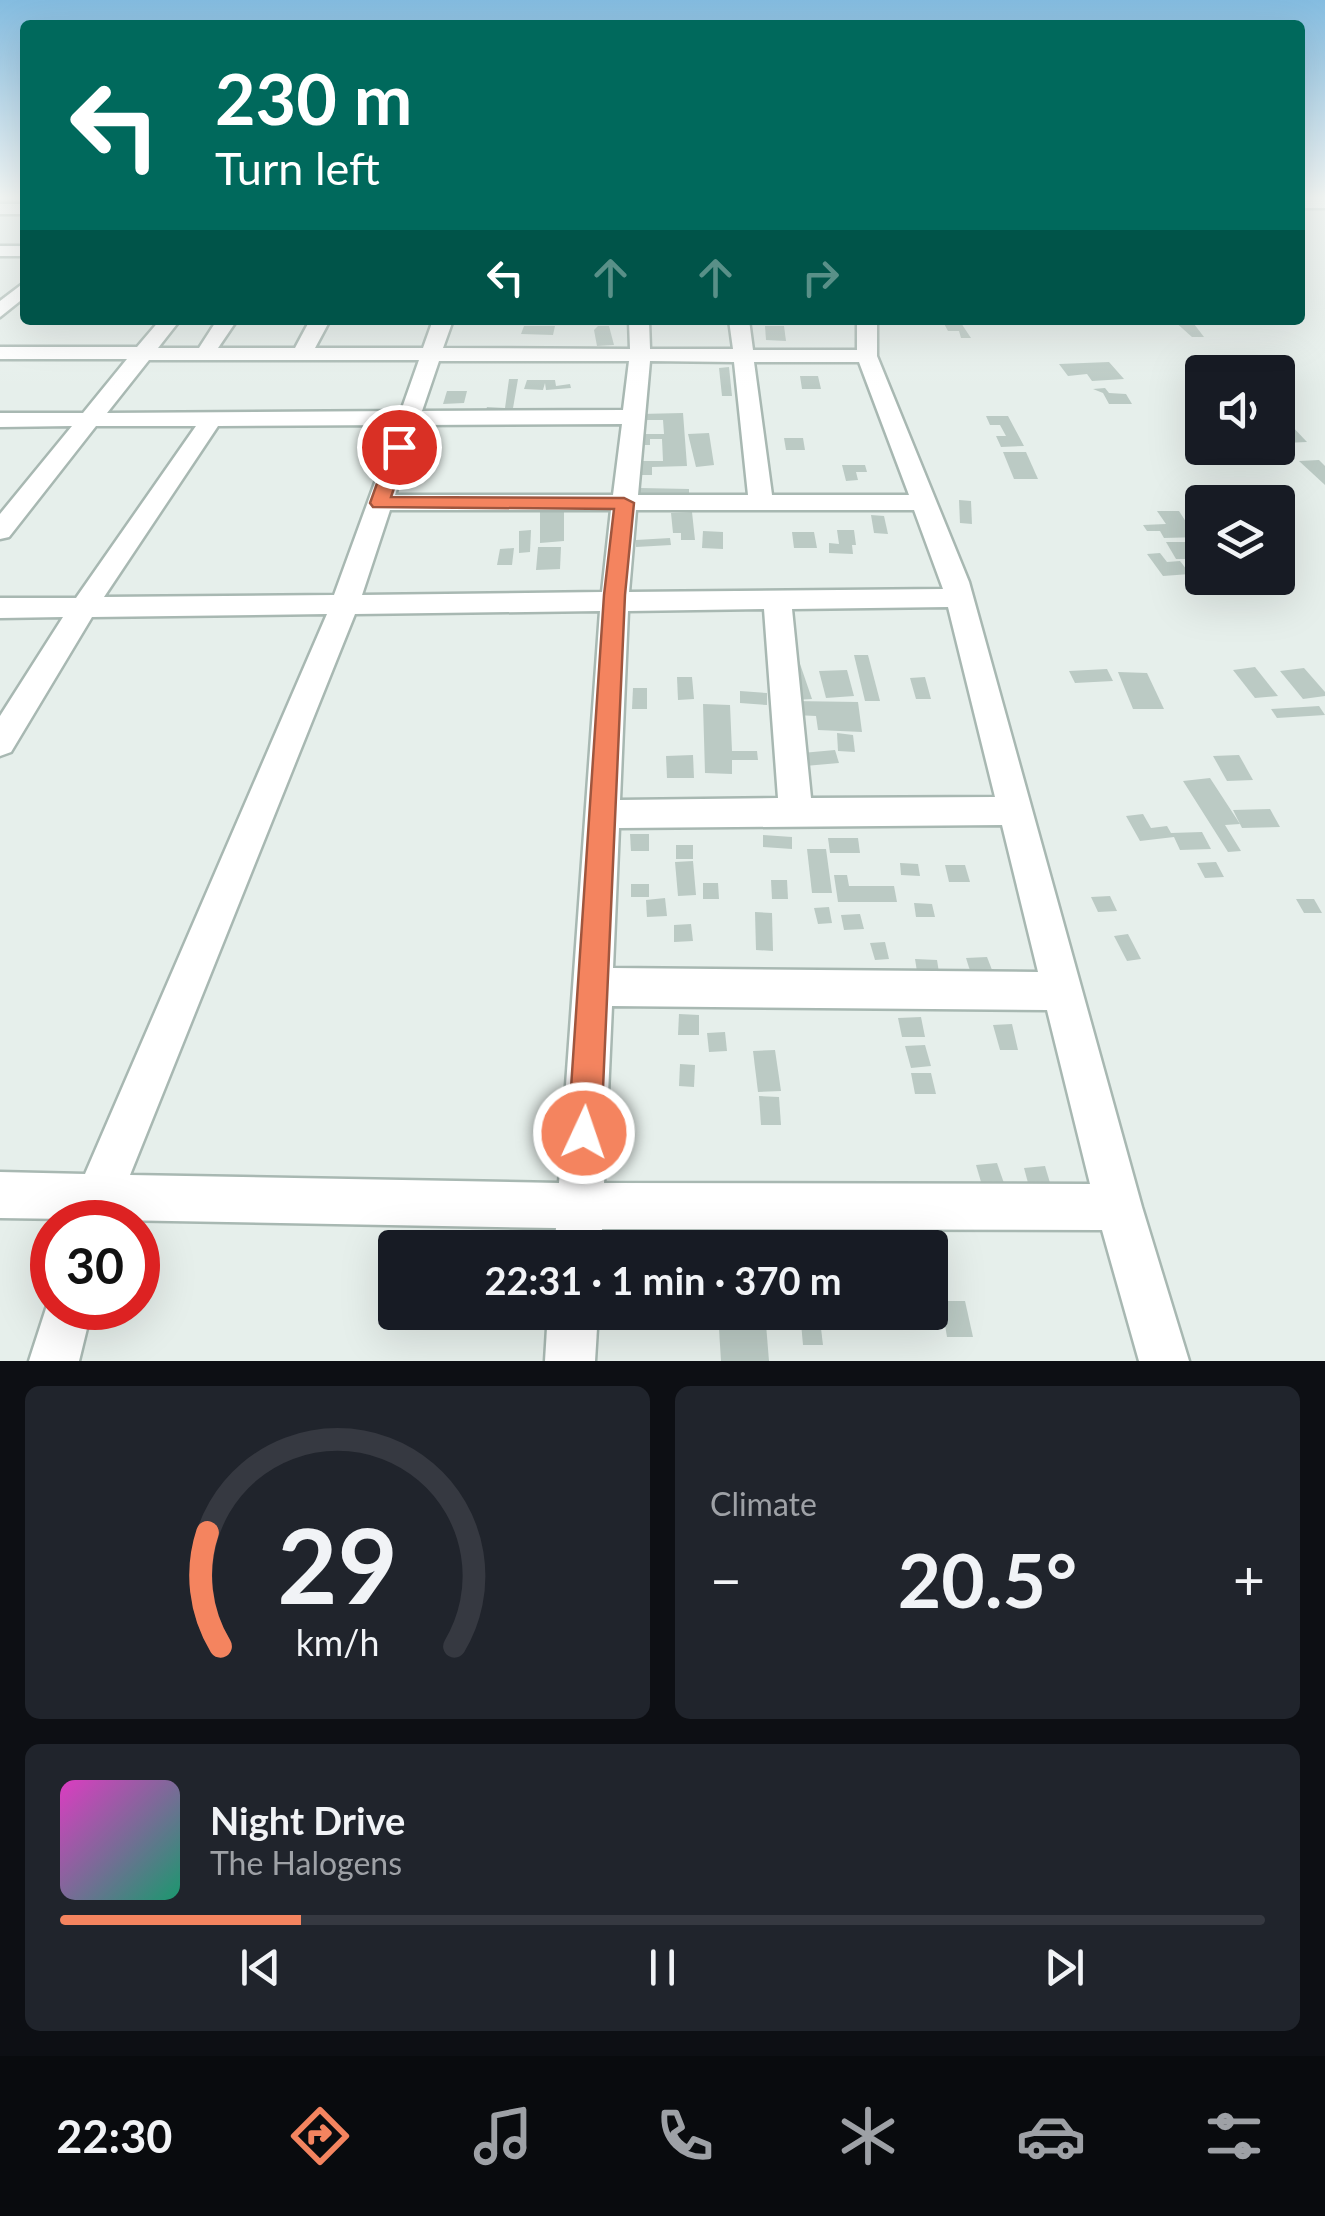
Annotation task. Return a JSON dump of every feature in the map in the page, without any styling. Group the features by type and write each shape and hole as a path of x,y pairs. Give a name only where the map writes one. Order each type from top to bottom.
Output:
{"street":[{"path":"0,531 166,325"},
{"path":"205,353 224,325"},
{"path":"302,352 317,325"},
{"path":"98,1200 345,604 441,325"},
{"path":"579,1227 614,601 640,356 639,325"},
{"path":"739,325 761,502"},
{"path":"867,325 867,356 958,598 1119,1207 1164,1361"},
{"path":"0,353 867,356"},
{"path":"0,420 634,417"},
{"path":"3,733 211,420"},
{"path":"379,503 923,502"},
{"path":"0,608 958,598"},
{"path":"778,600 796,812"},
{"path":"602,814 1015,812"},
{"path":"593,987 1062,992"},
{"path":"0,1196 30,1200"},
{"path":"160,1212 579,1227 1119,1207"},
{"path":"54,1361 62,1330"},
{"path":"570,1361 572,1330"}],"building":[{"path":"945,325 962,325 971,338 961,338 959,331 948,331"},
{"path":"1179,325 1195,325 1204,337 1192,337"},
{"path":"524,326 555,326 553,335 521,334"},
{"path":"609,326 614,345 597,346 594,330"},
{"path":"765,326 784,326 786,341 766,340"},
{"path":"1109,362 1124,379 1092,381 1087,374 1068,376 1059,364"},
{"path":"729,367 732,396 722,396 719,368"},
{"path":"800,376 818,376 821,389 802,389"},
{"path":"509,379 518,379 512,414 485,412 487,407 505,408"},
{"path":"527,380 555,380 556,386 570,384 571,388 546,390 545,383 543,390 524,389"},
{"path":"1105,388 1109,393 1126,394 1132,404 1109,404 1103,393 1093,389"},
{"path":"447,391 467,391 464,403 443,404"},
{"path":"683,413 687,466 652,467 652,475 639,475 639,461 663,461 662,439 650,439 650,445 639,445 639,434 664,434 663,420 640,420 640,414"},
{"path":"986,416 1008,416 1024,446 1001,447 996,436 1006,436 1000,425 990,425"},
{"path":"1295,429 1307,442 1295,443"},
{"path":"709,433 714,465 696,467 688,434"},
{"path":"784,438 803,438 805,450 786,450"},
{"path":"1003,452 1026,452 1038,479 1014,479"},
{"path":"1319,460 1325,466 1325,485 1299,461"},
{"path":"842,465 865,465 867,472 856,472 858,480 846,481"},
{"path":"640,488 689,489 689,496 640,496"},
{"path":"959,500 971,501 972,524 960,523"},
{"path":"564,511 564,541 540,543 540,512"},
{"path":"1157,511 1179,511 1185,520 1185,537 1164,538 1160,531 1147,531 1143,525 1166,524"},
{"path":"692,512 695,540 681,540 681,533 673,533 671,513"},
{"path":"871,515 884,516 888,534 874,533"},
{"path":"531,530 530,552 519,553 519,531"},
{"path":"837,530 854,530 853,554 829,553 829,543 839,544"},
{"path":"703,531 723,532 723,549 702,548"},
{"path":"792,532 814,532 817,548 794,548"},
{"path":"670,538 671,545 636,547 636,540"},
{"path":"1166,542 1185,542 1185,559 1176,559"},
{"path":"538,547 561,547 560,569 536,570"},
{"path":"514,548 512,565 497,565 500,549"},
{"path":"1160,553 1167,562 1180,561 1185,574 1163,576 1147,554"},
{"path":"854,655 868,655 880,701 865,701"},
{"path":"799,661 812,699 795,700 783,663"},
{"path":"1255,667 1278,696 1255,698 1233,670"},
{"path":"1304,668 1325,696 1303,699 1280,671"},
{"path":"1107,669 1113,681 1075,683 1069,671"},
{"path":"847,670 854,696 826,698 819,671"},
{"path":"1118,672 1147,673 1164,709 1133,709"},
{"path":"677,677 692,677 694,699 678,700"},
{"path":"925,677 931,699 916,699 910,678"},
{"path":"633,688 647,688 647,709 632,709"},
{"path":"740,691 767,693 767,705 740,703"},
{"path":"793,701 858,702 862,732 818,730 816,716 795,715"},
{"path":"703,704 730,705 732,751 757,751 758,760 732,760 732,774 705,773"},
{"path":"1319,706 1325,715 1277,718 1271,709"},
{"path":"837,733 853,735 855,752 838,751"},
{"path":"835,750 839,763 805,766 802,753"},
{"path":"693,755 694,778 667,778 666,756"},
{"path":"1239,755 1253,780 1227,781 1213,756"},
{"path":"1210,778 1240,824 1225,825 1241,851 1228,852 1183,781"},
{"path":"1270,809 1280,827 1242,828 1233,810"},
{"path":"1143,814 1151,828 1167,826 1171,833 1202,832 1211,849 1180,850 1174,837 1140,841 1126,816"},
{"path":"630,834 649,834 649,851 631,851"},
{"path":"763,835 792,837 792,849 763,847"},
{"path":"828,838 858,838 860,853 830,853"},
{"path":"676,845 693,845 693,859 676,859"},
{"path":"807,849 826,849 832,893 812,893"},
{"path":"693,861 696,895 678,896 675,862"},
{"path":"1216,862 1224,877 1205,878 1197,863"},
{"path":"900,863 918,864 920,876 901,875"},
{"path":"945,865 965,865 970,882 949,882"},
{"path":"834,875 847,875 849,886 894,886 897,902 838,902"},
{"path":"771,880 787,880 788,899 772,899"},
{"path":"703,883 718,883 719,899 703,899"},
{"path":"631,884 649,884 649,897 631,897"},
{"path":"1110,896 1117,911 1098,912 1091,897"},
{"path":"665,898 667,916 647,917 646,900"},
{"path":"1296,899 1314,899 1322,913 1304,913"},
{"path":"914,903 932,904 935,917 916,917"},
{"path":"829,907 832,923 818,924 814,908"},
{"path":"755,912 772,913 773,951 756,950"},
{"path":"860,914 864,929 844,930 841,915"},
{"path":"691,924 693,941 674,942 674,925"},
{"path":"1128,934 1141,959 1127,961 1114,936"},
{"path":"885,942 889,959 875,960 870,943"},
{"path":"987,957 994,975 972,977 966,958"},
{"path":"915,959 937,960 940,979 918,978"},
{"path":"679,1014 699,1015 699,1035 678,1035"},
{"path":"921,1017 925,1037 902,1037 898,1018"},
{"path":"1012,1024 1018,1050 1000,1050 993,1025"},
{"path":"725,1032 727,1051 709,1052 707,1033"},
{"path":"925,1045 931,1066 911,1068 905,1046"},
{"path":"775,1050 781,1091 758,1092 753,1051"},
{"path":"680,1064 695,1065 694,1087 679,1086"},
{"path":"911,1073 931,1073 936,1094 915,1094"},
{"path":"759,1096 779,1097 781,1125 761,1125"},
{"path":"997,1163 1006,1189 984,1192 976,1165"},
{"path":"1045,1166 1053,1193 1031,1194 1024,1168"},
{"path":"948,1301 965,1301 973,1337 947,1337"},
{"path":"719,1330 766,1330 769,1361 721,1361"},
{"path":"802,1330 821,1330 823,1345 803,1345"}],"route":[{"path":"399,447 379,503 624,503 614,595 584,1133"}]}
